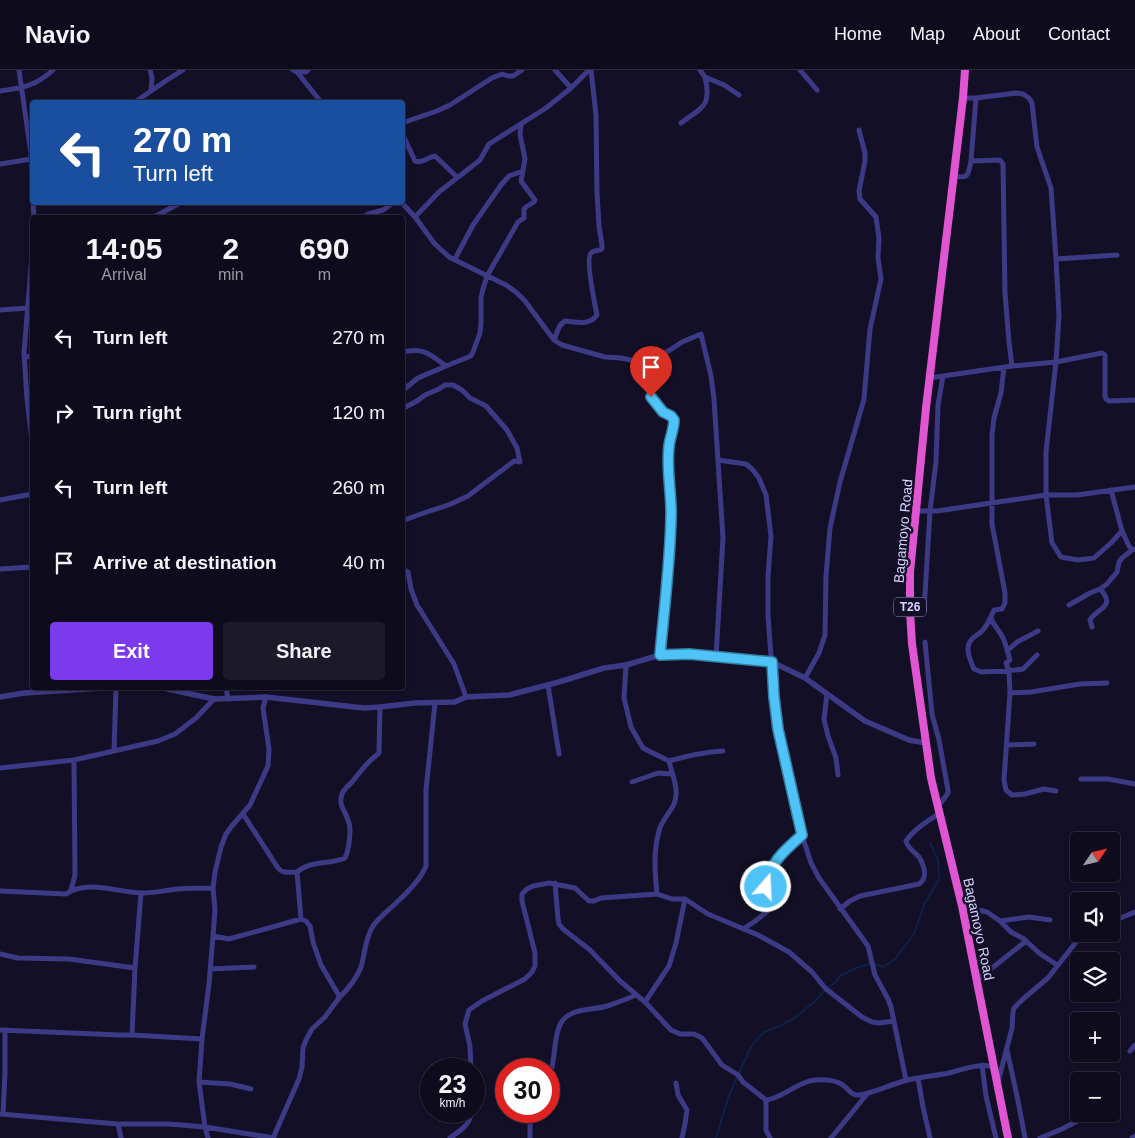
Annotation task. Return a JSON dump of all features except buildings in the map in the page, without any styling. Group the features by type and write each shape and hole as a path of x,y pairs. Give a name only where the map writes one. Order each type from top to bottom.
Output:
{"highway":[{"name":"Bagamoyo Road","path":"965,70 929,378 910,572 910,611 912,644 931,778 962,906 1008,1138"}],"street":[{"path":"19,70 30,148"},
{"path":"0,91 35,84 53,70"},
{"path":"150,70 152,78 151,91"},
{"path":"138,100 183,70"},
{"path":"295,71 306,72 308,70"},
{"path":"405,122 437,112 492,78 502,74 513,76 522,70"},
{"path":"555,70 571,88"},
{"path":"415,217 439,192 480,160 489,144 546,108 590,70"},
{"path":"554,340 560,326 565,321 588,322 597,315 588,258 594,251 602,249 597,192 596,115 590,70"},
{"path":"681,123 704,105 708,98 705,77 700,70"},
{"path":"800,70 817,90"},
{"path":"295,71 319,100"},
{"path":"705,77 724,85 739,95"},
{"path":"963,98 1016,94 1024,94 1029,98 1032,102 1037,147 1051,188 1059,316 1046,452 1046,495 1052,542 1061,557 1078,560 1094,558 1122,531"},
{"path":"954,176 962,178 968,174 971,161 976,98"},
{"path":"405,389 418,378 466,358 473,352 480,333 482,289 487,276 518,222 524,218 524,209 534,202 534,198 521,181 525,160 520,134 521,124"},
{"path":"804,678 819,653 824,635 830,528 840,482 864,399 870,329 880,279 876,218 860,199 859,191 865,153 859,130"},
{"path":"405,139 415,161 421,162 435,156 457,177"},
{"path":"0,164 30,155"},
{"path":"971,161 1000,160 1003,164 1005,293 1012,366"},
{"path":"455,259 473,225 501,185 509,176 523,171"},
{"path":"158,215 176,205"},
{"path":"366,215 383,210 390,205"},
{"path":"404,205 434,243 449,257 506,285 516,292 554,340 562,345 605,357 636,361 653,359 682,342 701,334 711,376 714,399 723,538 716,657"},
{"path":"1056,259 1117,255"},
{"path":"0,310 30,308 25,357 30,424"},
{"path":"405,351 421,350 446,366"},
{"path":"929,378 1012,366 1056,362 1102,353 1105,356 1106,399 1109,401 1135,400"},
{"path":"25,357 30,356"},
{"path":"636,361 645,387 651,397 663,412 674,420 673,434 669,445 671,537 660,655"},
{"path":"1004,368 992,435 992,524 1005,593 1005,604 1002,609 994,610 983,630 968,644 969,656 974,669 981,672 1023,669 1037,655"},
{"path":"924,611 930,511 936,462 938,405 943,376"},
{"path":"405,408 445,385 462,390 470,398 486,406 507,430 517,448 520,462 514,461 459,501 405,520"},
{"path":"718,460 746,464 759,478 766,495 771,536 768,615 774,697 778,729 802,835 811,863 819,878 868,946 875,975 888,999 906,1080"},
{"path":"916,511 993,504 1046,495 1076,495 1135,487"},
{"path":"1069,605 1106,584 1117,572 1122,558 1134,550 1129,546 1122,531 1111,490"},
{"path":"0,500 30,494"},
{"path":"0,569 30,567"},
{"path":"405,570 408,572 411,589 417,605 454,664 466,697"},
{"path":"1092,627 1090,620 1094,614 1105,607 1107,602 1100,589"},
{"path":"990,618 1004,639 1010,660 1006,663 1009,670 1010,693 1004,780 1006,790 1012,795 1044,789 1056,792"},
{"path":"1007,651 1017,642 1038,631"},
{"path":"840,909 860,896 919,884 924,877 921,861 907,846 906,840 939,810 948,793 939,740 932,714 925,642"},
{"path":"171,690 214,699 266,697 346,706 380,707 415,703 455,702 466,697 509,695 604,668 626,665 660,655 689,654 772,662 804,678 865,721 909,740 926,743"},
{"path":"626,665 624,698 631,726 643,748 669,761 689,755 723,751"},
{"path":"1010,693 1031,692 1080,684 1107,683"},
{"path":"548,685 559,754"},
{"path":"0,696 52,690"},
{"path":"114,751 116,690"},
{"path":"226,690 228,699"},
{"path":"826,694 824,719 836,758 838,775"},
{"path":"208,1138 200,1082 202,1039 213,936 215,872 221,847 231,827 250,805 268,766 269,749 263,708 266,697"},
{"path":"0,768 74,760 158,741 175,734 196,718 214,699"},
{"path":"202,1039 132,1034 120,1036 2,1030 6,1073 2,1114 118,1124 169,1124 205,1127 273,1138 300,1078 302,1048 312,1029 325,1017 354,981 361,967 369,932 374,924 399,901 423,873 426,866 426,790 435,703"},
{"path":"243,814 281,872 297,872 309,865 345,858 350,826 341,805 341,796 344,789 378,753 380,707"},
{"path":"922,717 932,714"},
{"path":"1007,745 1034,744"},
{"path":"71,890 75,875 74,760"},
{"path":"657,894 654,860 656,843 659,829 675,802 676,796 676,787 669,761"},
{"path":"632,782 658,773 672,774"},
{"path":"1081,779 1108,779 1135,784"},
{"path":"743,929 769,910 770,905 766,887 769,876 779,857 802,835"},
{"path":"297,872 302,919"},
{"path":"471,1058 465,1024 469,1010 482,1001 525,979 535,966 535,953 522,901 522,894 533,886 549,883 575,888 589,901 601,898 657,894 672,899 685,899 708,914 758,935 789,952 812,972 826,989 862,1017 879,1023 894,1021"},
{"path":"555,883 559,924 563,929 590,950 645,1002 671,1030 680,1034 694,1034 702,1038 722,1065 738,1075 743,1082 766,1100 771,1100 799,1085 814,1080 840,1083 858,1095 906,1080 982,1065 994,1067"},
{"path":"0,891 66,894 71,890 79,888 107,888 141,893 179,888 213,888"},
{"path":"132,1034 141,893"},
{"path":"645,1002 670,966 685,899"},
{"path":"962,906 987,912 1057,965"},
{"path":"1120,918 1135,912"},
{"path":"1000,921 1028,918 1050,920"},
{"path":"213,936 229,939 302,919 310,926 321,965 339,998"},
{"path":"977,980 1026,941"},
{"path":"997,1085 1013,1023 1014,1008 1048,978 1076,942"},
{"path":"0,954 18,958 69,959 135,968"},
{"path":"210,968 254,967"},
{"path":"554,1058 557,1033 564,1018 575,1012 604,1007 636,995"},
{"path":"1130,1051 1135,1045"},
{"path":"1006,1048 1025,1138"},
{"path":"982,1065 986,1096 996,1138"},
{"path":"918,1078 930,1138"},
{"path":"200,1082 230,1084 251,1089"},
{"path":"676,1083 678,1095 687,1110 682,1138"},
{"path":"834,1137 868,1093"},
{"path":"766,1100 766,1130 770,1138"},
{"path":"1040,1138 1076,1122"},
{"path":"450,1138 468,1123"},
{"path":"530,1123 530,1138"},
{"path":"118,1124 121,1138"}],"waterway":[{"path":"716,1138 728,1098 750,1049 759,1037 764,1032 793,1019 836,982 840,976 872,963 883,967 895,959 914,934 924,905 939,879 938,860 930,843"}],"route":[{"path":"651,397 663,412 674,420 673,434 669,445 671,537 660,655 689,654 772,662 778,729 802,835 789,846 774,864 766,887"}]}
